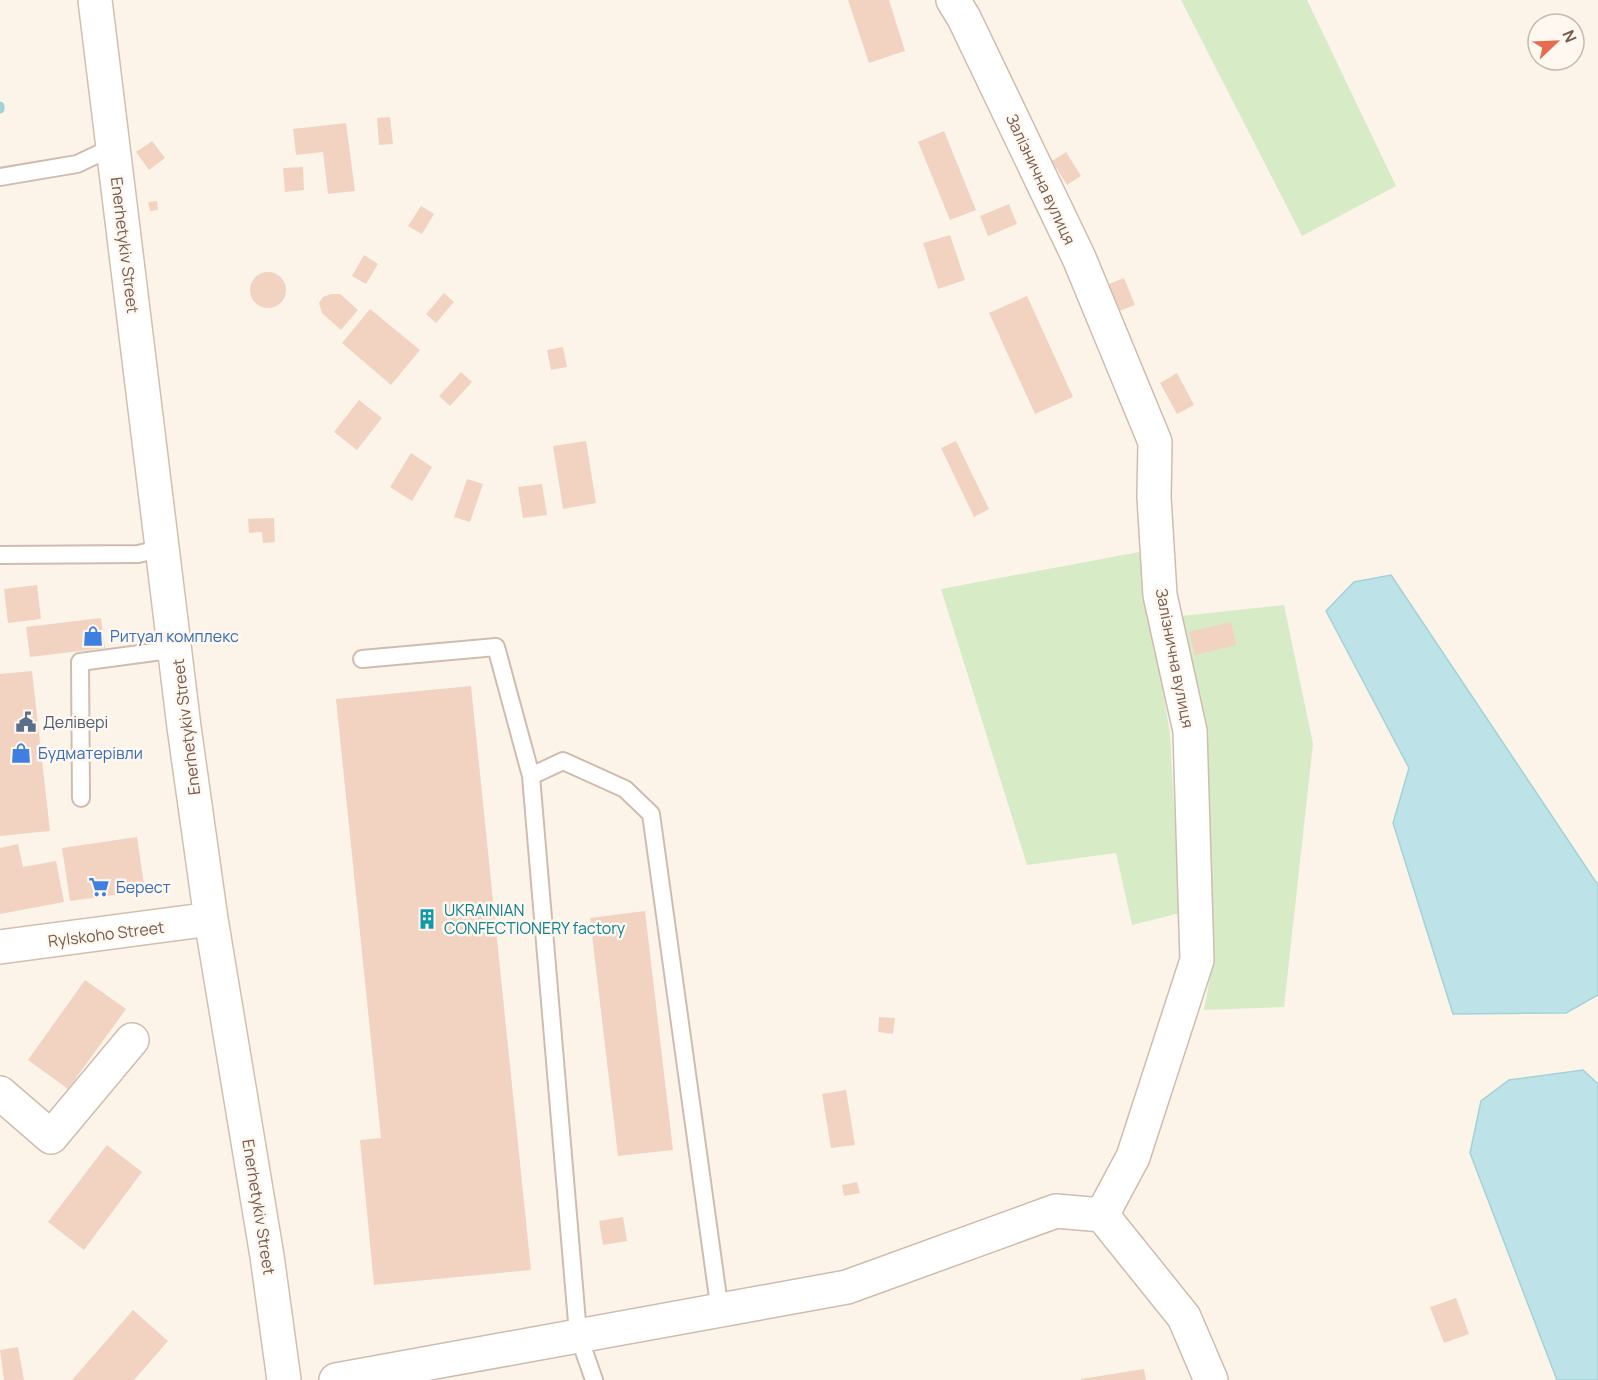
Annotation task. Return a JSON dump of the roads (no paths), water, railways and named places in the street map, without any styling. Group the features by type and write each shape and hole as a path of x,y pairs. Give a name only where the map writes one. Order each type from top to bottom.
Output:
{"street":[{"name":"Enerhetykiv Street","path":"95,0 177,649 184,727 212,919 267,1256 284,1380"},
{"name":"Залізнична вулиця","path":"953,0 964,18 1079,258 1155,442 1154,497 1160,595 1190,731 1197,960 1133,1157 1102,1215"},
{"name":"Rylskoho Street","path":"0,947 212,919"},
{"path":"0,1093 51,1137 132,1040"},
{"path":"336,1380 578,1334 720,1312 847,1287 1056,1211 1102,1215 1184,1317 1210,1380"}],"lane":[{"path":"0,177 77,164 113,147"},
{"path":"0,555 138,554 163,548"},
{"path":"362,659 496,647 531,776 578,1334 594,1380"},
{"path":"81,798 80,662 177,649"},
{"path":"531,776 563,761 625,789 651,814 720,1312"}],"water":[{"path":"1391,575 1598,885 1598,995 1566,1013 1453,1014 1393,823 1409,768 1326,611 1354,582"},
{"path":"1583,1070 1598,1084 1598,1380 1557,1380 1470,1153 1481,1101 1509,1080"}],"place":[{"name":"Ритуал комплекс","path":"93,636"},
{"name":"Делівері","path":"26,722"},
{"name":"Будматерівли","path":"21,753"},
{"name":"Берест","path":"99,887"},
{"name":"UKRAINIAN CONFECTIONERY factory","path":"427,919"}]}
